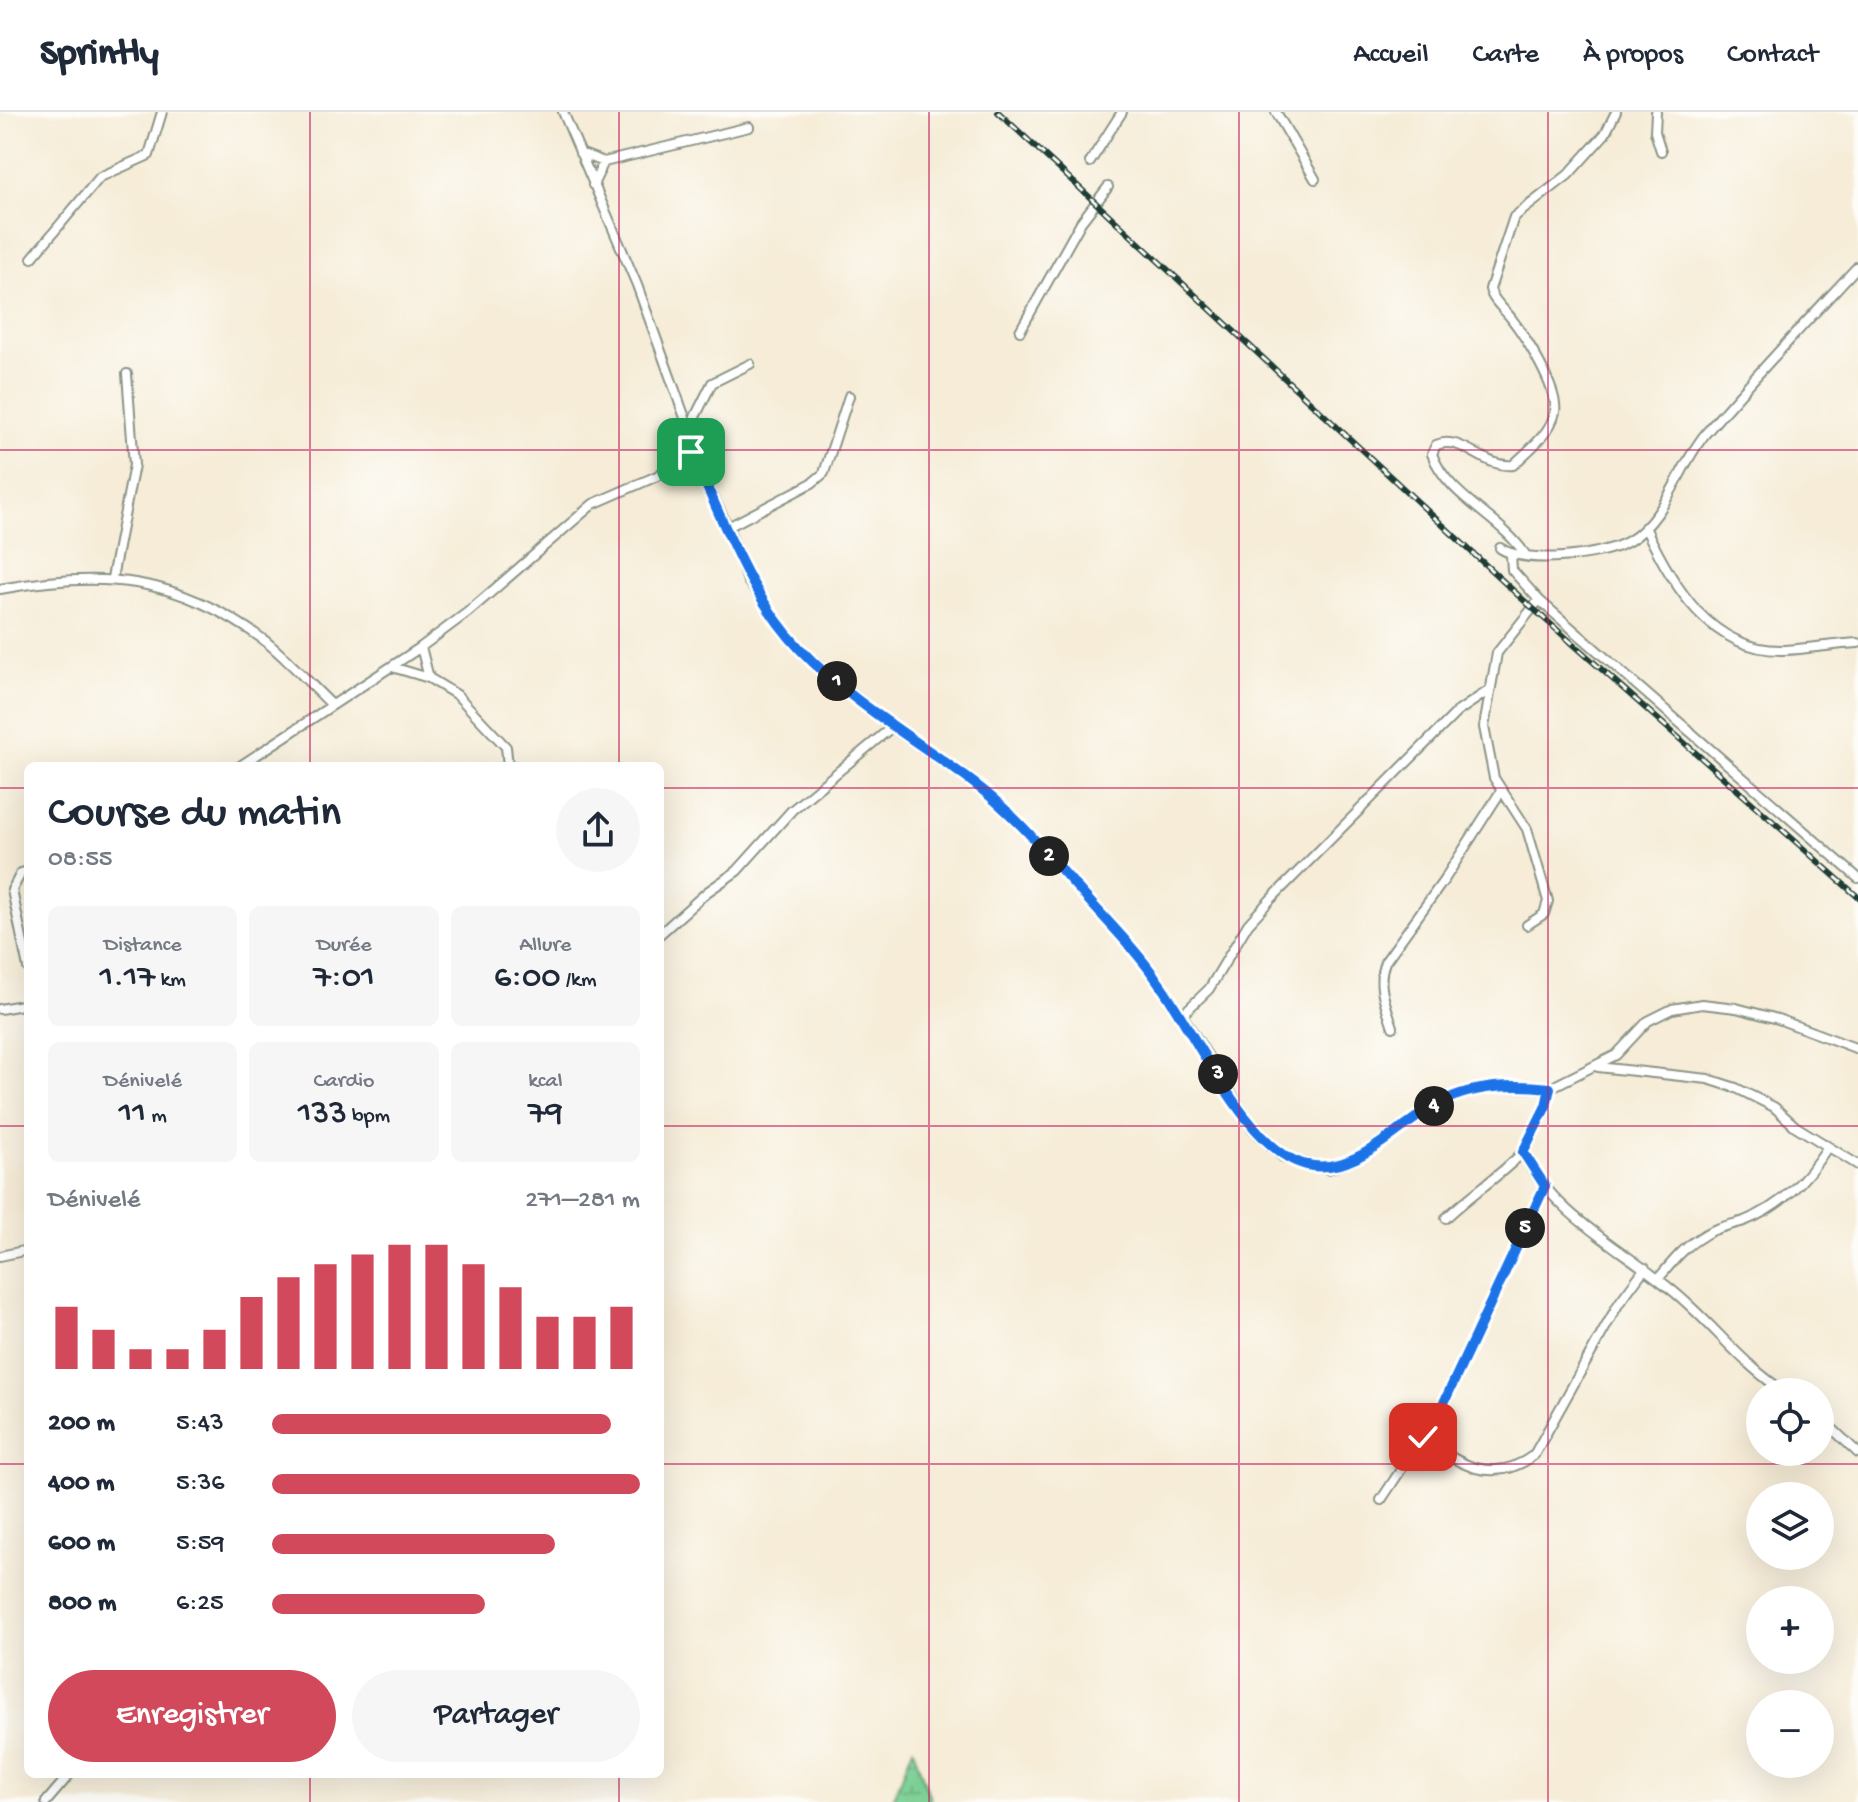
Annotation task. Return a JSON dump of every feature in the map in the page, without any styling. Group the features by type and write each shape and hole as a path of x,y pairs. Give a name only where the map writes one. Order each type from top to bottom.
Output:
{"street":[{"path":"32,258 100,177 149,155 162,112"},
{"path":"563,112 637,285 689,429 691,452 728,527 748,581 801,651 892,727 979,786 1028,832 1146,965 1182,1015 1253,1129 1283,1157 1328,1169 1352,1161 1430,1108 1468,1091 1504,1086 1550,1088 1598,1067 1616,1055 1648,1021 1672,1009 1702,1004 1778,1019 1858,1049"},
{"path":"1090,162 1122,112"},
{"path":"1276,112 1315,179"},
{"path":"1525,554 1508,532 1441,472 1432,454 1436,445 1453,443 1492,464 1513,465 1536,443 1552,421 1555,400 1535,355 1514,321 1492,297 1490,289 1514,217 1568,175 1605,134 1616,112"},
{"path":"1656,112 1655,132 1661,151"},
{"path":"580,153 604,162 749,127"},
{"path":"593,185 604,162"},
{"path":"1020,331 1081,222 1108,187"},
{"path":"1500,548 1511,555 1567,557 1628,542 1645,527 1706,433 1858,266"},
{"path":"689,429 712,383 750,364"},
{"path":"112,578 134,465 127,374"},
{"path":"728,527 812,483 824,473 849,396"},
{"path":"247,762 301,729 331,704 392,667 468,612 593,504 657,476 691,452"},
{"path":"1645,527 1677,586 1735,642 1785,650 1858,643"},
{"path":"1511,555 1512,570 1539,600 1858,878"},
{"path":"0,589 75,577 112,578 174,591 235,623 281,655 331,704"},
{"path":"1527,925 1544,914 1548,901 1527,829 1501,791 1488,755 1484,727 1497,653 1504,640 1539,600"},
{"path":"421,647 429,678"},
{"path":"392,667 429,678 457,695 506,747 508,762"},
{"path":"1182,1015 1209,989 1248,924 1271,899 1457,712 1488,691"},
{"path":"664,930 707,892 737,871 792,810 892,727"},
{"path":"1393,1027 1381,991 1380,974 1385,962 1444,880 1501,791"},
{"path":"24,872 12,890 24,948"},
{"path":"0,1009 24,1005"},
{"path":"1598,1067 1708,1079 1736,1088 1774,1107 1827,1148 1858,1165"},
{"path":"1446,1218 1467,1197 1497,1179 1523,1152 1546,1106 1550,1088"},
{"path":"1658,1279 1697,1239 1719,1227 1745,1220 1786,1197 1807,1179 1827,1148"},
{"path":"1523,1152 1558,1203 1658,1279 1762,1378"},
{"path":"1381,1500 1441,1409 1545,1186"},
{"path":"0,1256 24,1251"},
{"path":"1423,1437 1450,1458 1468,1466 1501,1471 1516,1468 1534,1455 1619,1303 1645,1268"},
{"path":"1834,1430 1858,1453"},
{"path":"46,1802 67,1778"}],"green space":[{"path":"913,1748 931,1802 892,1802"}],"railway":[{"path":"998,112 1519,596 1858,897"}],"route":[{"path":"691,452 728,527 748,581 785,632 801,651 892,727 979,786 1028,832 1146,965 1182,1015 1253,1129 1283,1157 1328,1169 1352,1161 1448,1098 1489,1087 1550,1088 1546,1106 1523,1152 1530,1168 1545,1186 1441,1409 1423,1437"}]}
